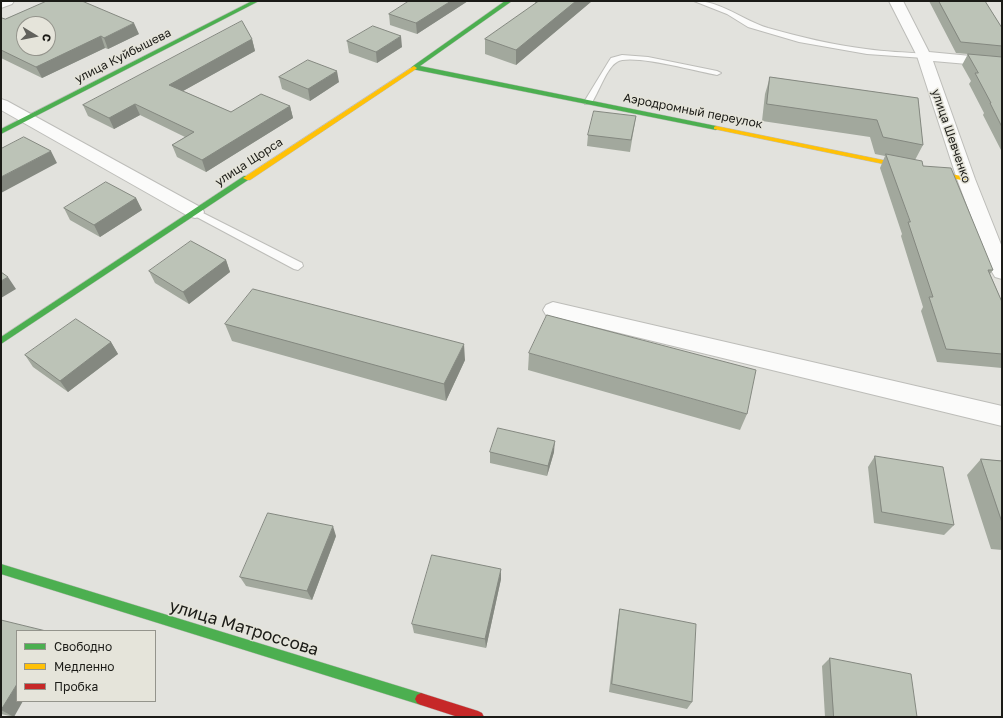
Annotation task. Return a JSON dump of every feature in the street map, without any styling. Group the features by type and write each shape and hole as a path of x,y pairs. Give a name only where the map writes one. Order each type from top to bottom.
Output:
{"street":[{"path":"1,4 7,1"},
{"name":"улица Куйбышева","path":"1,132 256,1"},
{"name":"улица Щорса","path":"1,341 415,67 509,1"},
{"name":"улица Шевченко","path":"896,1 924,56 966,178 1002,272"},
{"path":"924,56 1002,63"},
{"name":"Аэродромный переулок","path":"415,67 966,178"},
{"path":"1,104 195,212"},
{"path":"553,310 1002,416"},
{"name":"улица Матроссова","path":"1,570 478,717"}],"lane":[{"path":"698,1 730,12 751,25 802,40 867,52 924,56"},
{"path":"588,102 613,61 622,57 638,57 717,73"},
{"path":"195,212 298,266"}],"building":[{"path":"47,1 82,1 134,23 104,38 101,36 36,67 1,50 1,18 5,19"},
{"path":"409,1 451,1 416,23 389,14"},
{"path":"539,1 576,1 516,50 485,39"},
{"path":"939,1 985,1 1002,28 1002,46 961,42"},
{"path":"242,21 252,39 169,85 231,112 261,94 290,106 202,160 172,145 194,132 135,104 109,118 83,105"},
{"path":"373,26 401,36 376,52 347,41"},
{"path":"968,54 1002,57 1002,127 975,73 978,73"},
{"path":"308,60 337,71 308,89 279,77"},
{"path":"770,77 918,98 923,145 883,137 877,120 767,104"},
{"path":"594,111 636,116 631,140 588,135"},
{"path":"24,137 51,151 1,177 1,149"},
{"path":"886,154 922,161 923,166 951,168 993,270 988,270 1002,302 1002,354 946,349 929,297 933,297 908,222 910,222"},
{"path":"106,182 136,198 94,225 64,208"},
{"path":"191,241 226,260 183,292 149,271"},
{"path":"1,272 8,277 1,281"},
{"path":"253,289 464,344 444,384 225,324"},
{"path":"547,315 756,370 747,414 529,353"},
{"path":"76,319 111,342 60,381 25,355"},
{"path":"498,428 555,441 548,466 490,452"},
{"path":"875,456 943,467 954,525 882,512"},
{"path":"981,459 1002,461 1002,522"},
{"path":"268,513 333,526 307,591 240,577"},
{"path":"432,555 501,569 485,639 412,624"},
{"path":"620,609 696,624 692,702 612,684"},
{"path":"1,620 42,630 16,630 16,686 1,710"},
{"path":"830,658 911,674 917,717 834,717"}],"traffic: fast":[{"path":"1,132 256,1"},
{"path":"414,68 509,1"},
{"path":"415,67 716,128"},
{"path":"1,341 247,178"},
{"path":"1,569 421,699"}],"traffic: slow":[{"path":"247,178 414,68"},
{"path":"716,128 966,179"}],"traffic: jam":[{"path":"421,699 478,717"}]}
